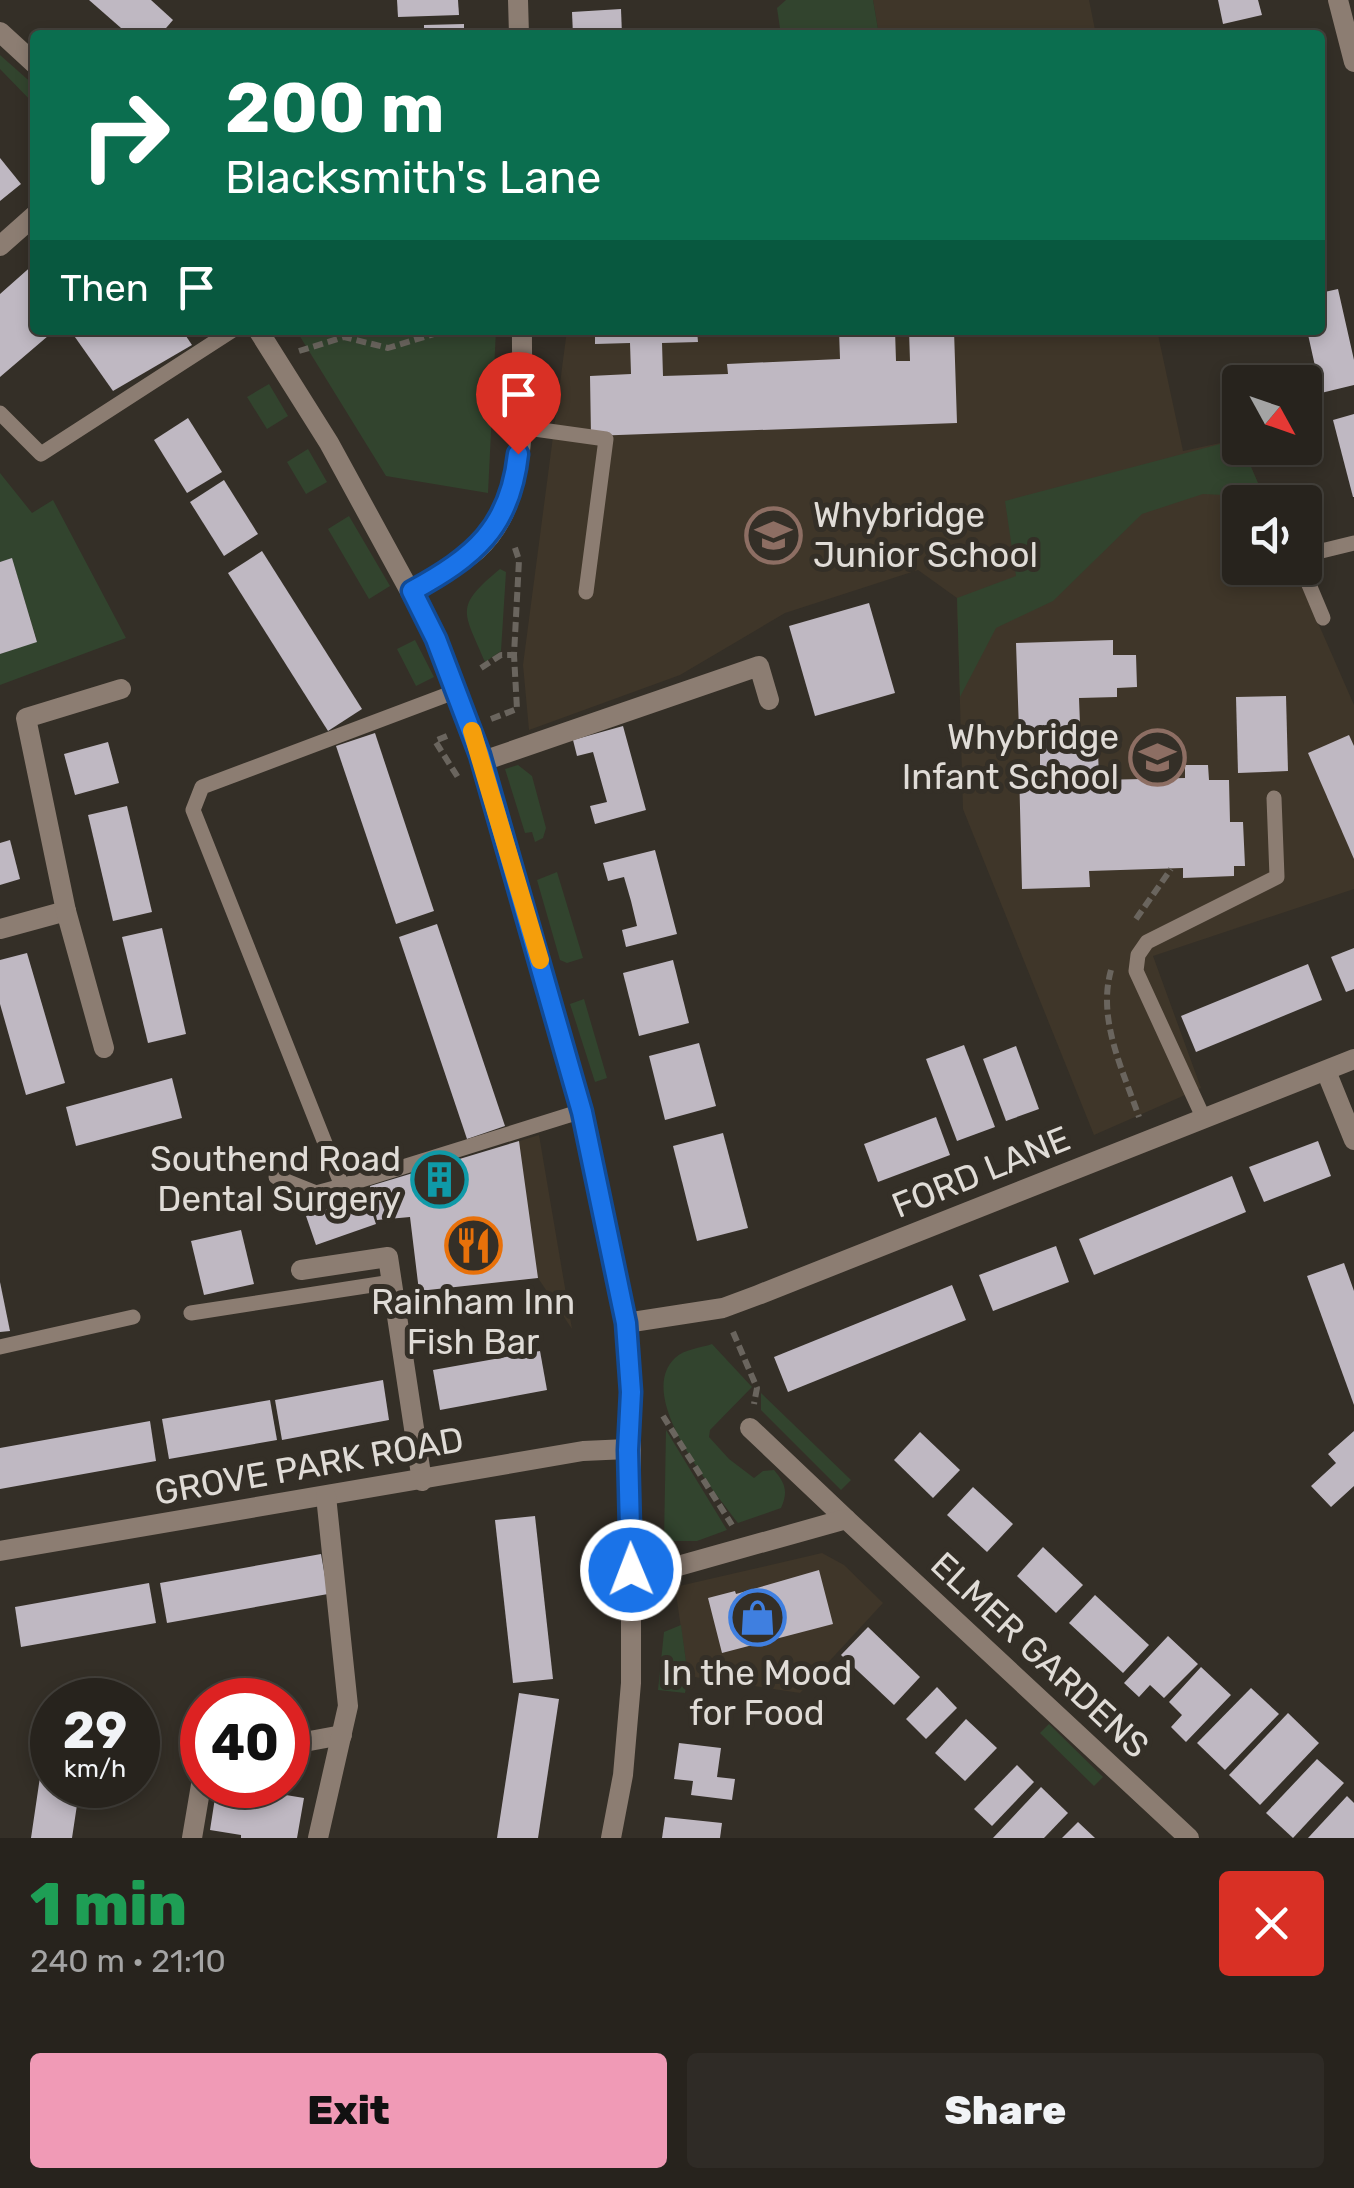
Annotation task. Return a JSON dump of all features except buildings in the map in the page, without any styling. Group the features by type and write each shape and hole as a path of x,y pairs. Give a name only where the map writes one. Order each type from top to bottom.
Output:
{"street":[{"path":"518,0 519,30"},
{"path":"1338,0 1354,62"},
{"path":"0,32 30,59"},
{"path":"0,246 30,219"},
{"path":"261,335 412,591 436,639 482,761 582,1112 626,1323 631,1392 631,1683 623,1775 612,1838"},
{"path":"412,591 478,549 498,524 515,482 522,335"},
{"path":"482,761 758,666 769,700"},
{"path":"104,1048 66,911 26,718 121,688"},
{"path":"0,929 66,911"},
{"name":"FORD LANE","path":"626,1323 722,1308 1354,1060"},
{"path":"1326,1070 1354,1140"},
{"path":"301,1270 388,1256 422,1480"},
{"name":"ELMER GARDENS","path":"750,1428 1190,1838"},
{"name":"GROVE PARK ROAD","path":"0,1551 584,1451 628,1450"},
{"path":"318,1838 348,1706 326,1496"},
{"path":"631,1570 664,1570 846,1519"},
{"path":"310,1742 342,1735"},
{"path":"192,1838 197,1808"}],"lane":[{"path":"0,413 40,454 225,335"},
{"path":"520,427 606,439 586,592"},
{"path":"1322,551 1354,543"},
{"path":"1309,585 1324,618"},
{"path":"342,1186 193,810 202,786 457,691"},
{"path":"1204,1119 1136,971 1138,955 1147,942 1277,877 1274,798"},
{"path":"276,1176 316,1193 582,1112"},
{"path":"191,1313 392,1282"},
{"path":"0,1348 132,1317"}],"path":[{"path":"277,358 344,336 388,348 430,335"},
{"path":"488,721 517,709 514,655 519,560 512,539"},
{"path":"481,668 501,655 514,655"},
{"path":"442,752 435,741 454,734"},
{"path":"722,1308 756,1388 750,1428"},
{"path":"663,1416 746,1548"}],"shaded area":[{"path":"873,0 1089,0 1095,30 878,30"},
{"path":"566,335 1158,335 1183,451 1222,443 1222,465 1250,465 1259,485 1222,485 1222,585 1301,585 1354,705 1354,889 1153,956 1201,1088 1094,1135 963,809 957,598 918,570 785,613 680,675 529,730 523,665"},
{"path":"539,1135 572,1329 538,1278 419,1291 410,1217 377,1220 370,1187"},
{"path":"822,1553 844,1565 883,1603 800,1693 688,1676 675,1587"}],"green space":[{"path":"786,0 873,0 878,30 780,30 777,8"},
{"path":"0,55 30,82 30,100 0,69"},
{"path":"299,335 496,335 488,493 386,476"},
{"path":"269,384 288,416 267,429 247,397"},
{"path":"1222,444 1222,465 1250,465 1259,485 1222,485 1222,495 1203,494 1142,514 1053,601 996,628 960,697 957,598 1016,576 1005,501"},
{"path":"308,449 327,482 306,494 287,462"},
{"path":"0,473 32,513 53,500 126,638 0,685 0,654 37,641 12,559 0,562"},
{"path":"349,516 390,586 369,599 328,529"},
{"path":"500,569 506,572 501,651 485,662 467,611 475,593"},
{"path":"415,640 434,677 416,686 397,649"},
{"path":"518,765 532,776 546,828 543,838 535,842 532,832 525,833 505,769"},
{"path":"557,872 583,958 567,963 560,960 537,880"},
{"path":"584,999 607,1078 595,1082 570,1004"},
{"path":"712,1344 752,1387 710,1430 709,1437 754,1478 763,1471 774,1470 785,1488 781,1508 738,1523 682,1443 664,1396 665,1375 675,1358"},
{"path":"761,1393 851,1480 841,1490 761,1410"},
{"path":"666,1430 727,1530 697,1541 664,1541"},
{"path":"681,1625 688,1676 685,1693 658,1690 664,1632"},
{"path":"1049,1724 1103,1777 1094,1786 1040,1733"}],"slow traffic":[{"path":"472,731 540,960"}],"place":[{"name":"Whybridge Junior School","path":"774,535"},
{"name":"Whybridge Infant School","path":"1158,757"},
{"name":"Southend Road Dental Surgery","path":"440,1179"},
{"name":"Rainham Inn Fish Bar","path":"473,1246"},
{"name":"In the Mood for Food","path":"757,1617"}],"route":[{"path":"518,454 515,482 498,524 478,549 412,591 436,639 480,755 582,1112 626,1323 631,1392 631,1570"}]}
